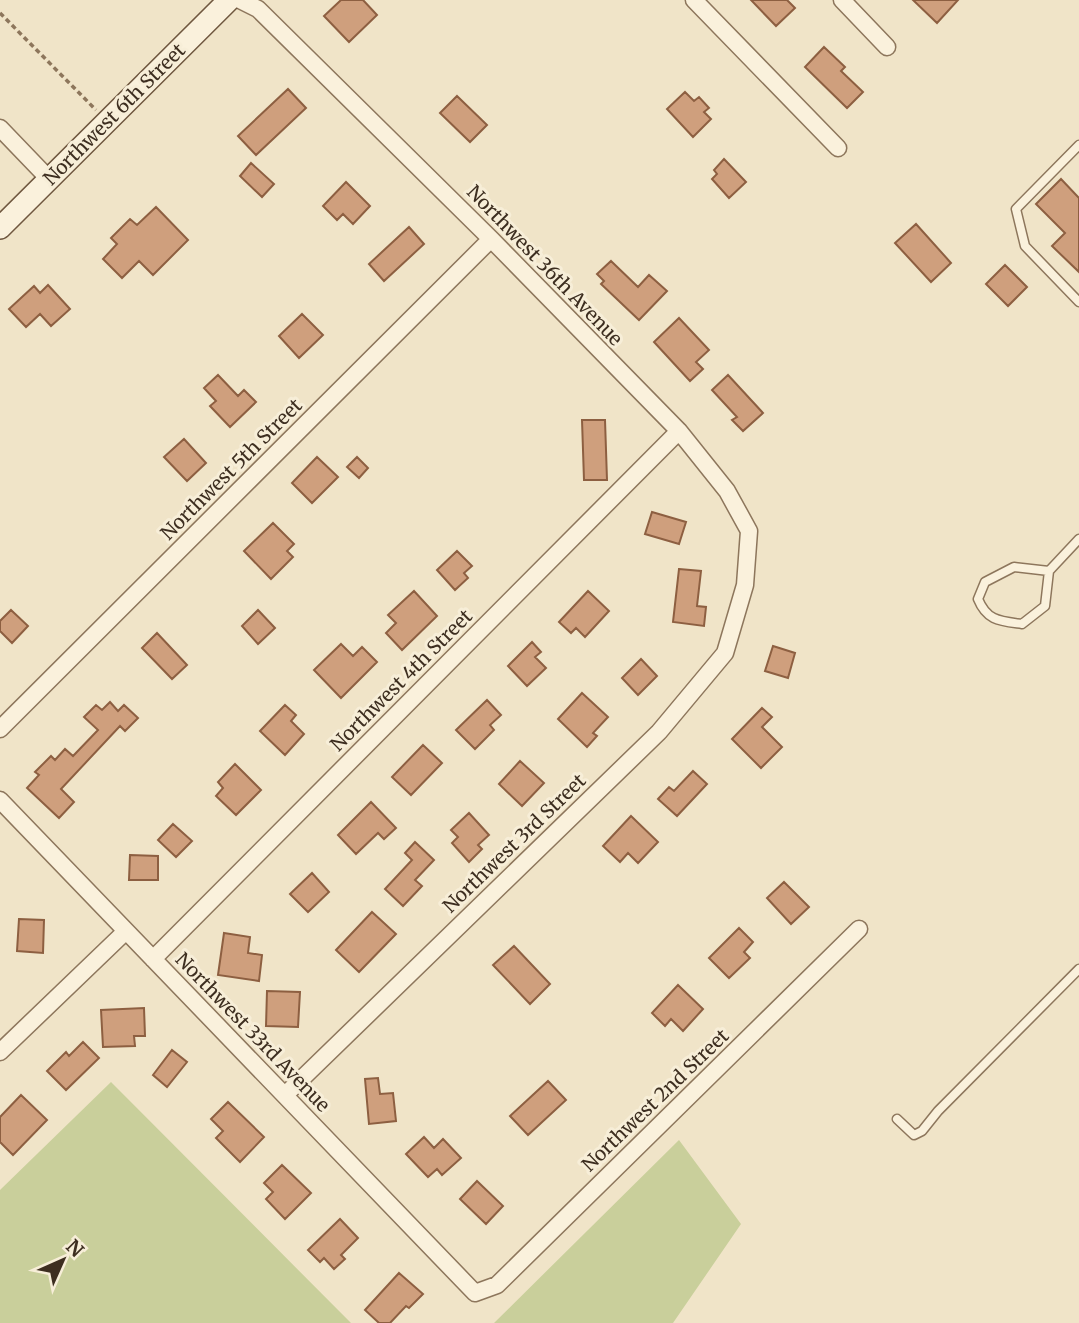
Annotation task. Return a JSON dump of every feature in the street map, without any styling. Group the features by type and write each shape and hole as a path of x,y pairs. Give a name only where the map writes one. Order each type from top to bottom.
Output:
{"main road":[{"name":"Northwest 6th Street","path":"0,228 229,0"}],"street":[{"name":"Northwest 36th Avenue","path":"240,0 258,9 491,239 679,431 727,491 748,531 746,585 741,600"},
{"path":"694,0 838,148"},
{"path":"842,0 887,47"},
{"path":"0,128 49,179"},
{"name":"Northwest 5th Street","path":"0,729 491,239"},
{"name":"Northwest 4th Street","path":"153,959 679,431"},
{"name":"Northwest 3rd Street","path":"285,1095 659,733 724,653 741,600"},
{"name":"Northwest 33rd Avenue","path":"0,800 475,1293"},
{"name":"Northwest 2nd Street","path":"475,1293 497,1285 859,929"},
{"path":"0,1052 126,932"}],"lane":[{"path":"1079,145 1016,209 1025,246 1079,302"},
{"path":"1049,571 1014,567 985,582 978,599 983,612 997,620 1021,624 1045,606 1049,571 1079,539"},
{"path":"897,1119 914,1135 922,1131 947,1102 1079,968"}],"path":[{"path":"0,13 107,121"}],"green space":[{"path":"111,1082 351,1323 0,1323 0,1190"},
{"path":"679,1140 741,1224 673,1323 494,1323"}],"building":[{"path":"341,0 363,0 377,15 349,42 324,16"},
{"path":"751,0 787,0 795,8 776,26"},
{"path":"913,0 958,0 937,23"},
{"path":"824,47 845,67 841,71 863,92 847,108 805,67"},
{"path":"288,89 306,108 256,155 238,136"},
{"path":"685,92 694,101 699,97 709,108 704,112 711,119 693,137 667,109"},
{"path":"457,96 487,125 470,142 440,113"},
{"path":"724,159 746,182 729,198 712,179 717,174 714,170"},
{"path":"251,163 274,184 262,197 240,176"},
{"path":"1061,179 1079,198 1079,272 1052,246 1065,233 1036,204"},
{"path":"346,182 370,206 353,224 343,214 337,220 323,206"},
{"path":"156,207 188,240 153,275 139,261 122,278 103,259 117,244 111,238 130,219 137,225"},
{"path":"916,224 951,263 931,282 895,243"},
{"path":"409,227 424,244 384,281 369,264"},
{"path":"611,261 638,287 649,275 667,291 639,320 601,284 604,281 597,274"},
{"path":"1005,265 1027,287 1008,306 986,284"},
{"path":"48,285 70,309 51,326 40,314 26,327 9,309 34,286 40,293"},
{"path":"302,314 323,335 299,358 279,336"},
{"path":"679,318 709,350 696,362 703,369 690,381 654,342"},
{"path":"218,375 238,396 244,390 256,402 230,427 210,406 216,401 204,388"},
{"path":"728,375 763,413 743,431 732,420 737,417 712,390"},
{"path":"582,420 605,420 607,480 584,480"},
{"path":"184,439 206,463 187,481 164,457"},
{"path":"317,457 338,477 312,503 292,483"},
{"path":"357,457 368,468 359,478 347,467"},
{"path":"652,512 686,522 679,544 645,534"},
{"path":"273,523 294,544 287,551 293,557 271,579 244,551"},
{"path":"457,551 472,566 464,573 468,578 455,590 437,570"},
{"path":"679,569 701,571 697,606 706,607 704,626 673,622"},
{"path":"414,591 437,616 402,650 386,633 396,623 388,615"},
{"path":"588,591 609,611 585,637 576,628 571,633 559,622"},
{"path":"11,610 28,626 12,643 0,631 0,621"},
{"path":"258,610 275,628 258,644 242,626"},
{"path":"157,633 187,665 172,679 142,648"},
{"path":"532,642 541,652 535,657 546,668 527,686 508,666"},
{"path":"341,644 353,656 362,647 377,662 341,698 314,670"},
{"path":"773,646 795,653 788,678 765,671"},
{"path":"641,659 657,676 638,695 622,678"},
{"path":"582,693 608,717 593,733 597,736 587,747 558,719"},
{"path":"487,700 501,715 490,725 494,730 475,749 456,730"},
{"path":"110,702 118,711 124,705 138,718 125,731 120,726 61,789 74,802 59,818 27,788 39,775 35,772 51,756 55,760 65,749 73,756 98,730 84,717 96,705 102,710"},
{"path":"285,705 296,715 291,721 304,734 285,755 260,731"},
{"path":"762,708 772,717 762,727 782,747 761,768 732,739"},
{"path":"423,745 442,763 411,795 392,777"},
{"path":"520,761 544,783 522,806 499,784"},
{"path":"235,764 261,790 236,815 216,796 223,788 218,782"},
{"path":"693,771 707,784 677,816 658,799 669,787 674,791"},
{"path":"371,802 396,828 384,839 378,833 356,854 338,835"},
{"path":"469,813 489,835 478,845 482,849 469,862 452,843 458,837 451,830"},
{"path":"631,816 658,842 638,863 628,853 620,862 603,846"},
{"path":"173,824 192,841 176,857 158,840"},
{"path":"415,842 434,860 415,880 422,886 403,906 385,889 412,860 405,853"},
{"path":"130,855 158,856 158,880 129,880"},
{"path":"312,873 329,892 308,912 290,894"},
{"path":"784,882 809,907 791,924 767,898"},
{"path":"372,912 396,934 359,972 336,950"},
{"path":"19,919 44,920 43,953 17,951"},
{"path":"739,928 753,942 744,952 750,958 729,978 709,958"},
{"path":"224,933 250,937 248,953 262,955 259,981 218,975"},
{"path":"514,946 550,984 530,1004 493,965"},
{"path":"678,985 703,1009 683,1031 671,1019 665,1026 652,1013"},
{"path":"267,991 300,992 298,1027 266,1026"},
{"path":"144,1008 145,1036 134,1036 135,1046 103,1047 101,1010"},
{"path":"83,1042 99,1058 66,1090 47,1071 66,1052 69,1056"},
{"path":"172,1050 187,1062 167,1087 153,1075"},
{"path":"378,1078 380,1094 393,1093 396,1121 369,1124 365,1079"},
{"path":"548,1081 566,1100 528,1135 510,1116"},
{"path":"21,1095 47,1120 13,1155 0,1142 0,1117"},
{"path":"228,1102 264,1137 240,1162 216,1138 223,1131 211,1119"},
{"path":"424,1137 434,1148 443,1139 461,1158 442,1175 437,1169 428,1177 406,1154"},
{"path":"282,1165 311,1193 285,1219 266,1199 273,1192 264,1183"},
{"path":"477,1181 503,1206 486,1224 460,1199"},
{"path":"340,1219 358,1238 341,1255 345,1259 334,1269 324,1258 320,1262 308,1250"},
{"path":"399,1273 423,1294 409,1308 406,1306 390,1323 379,1323 365,1310"}]}
